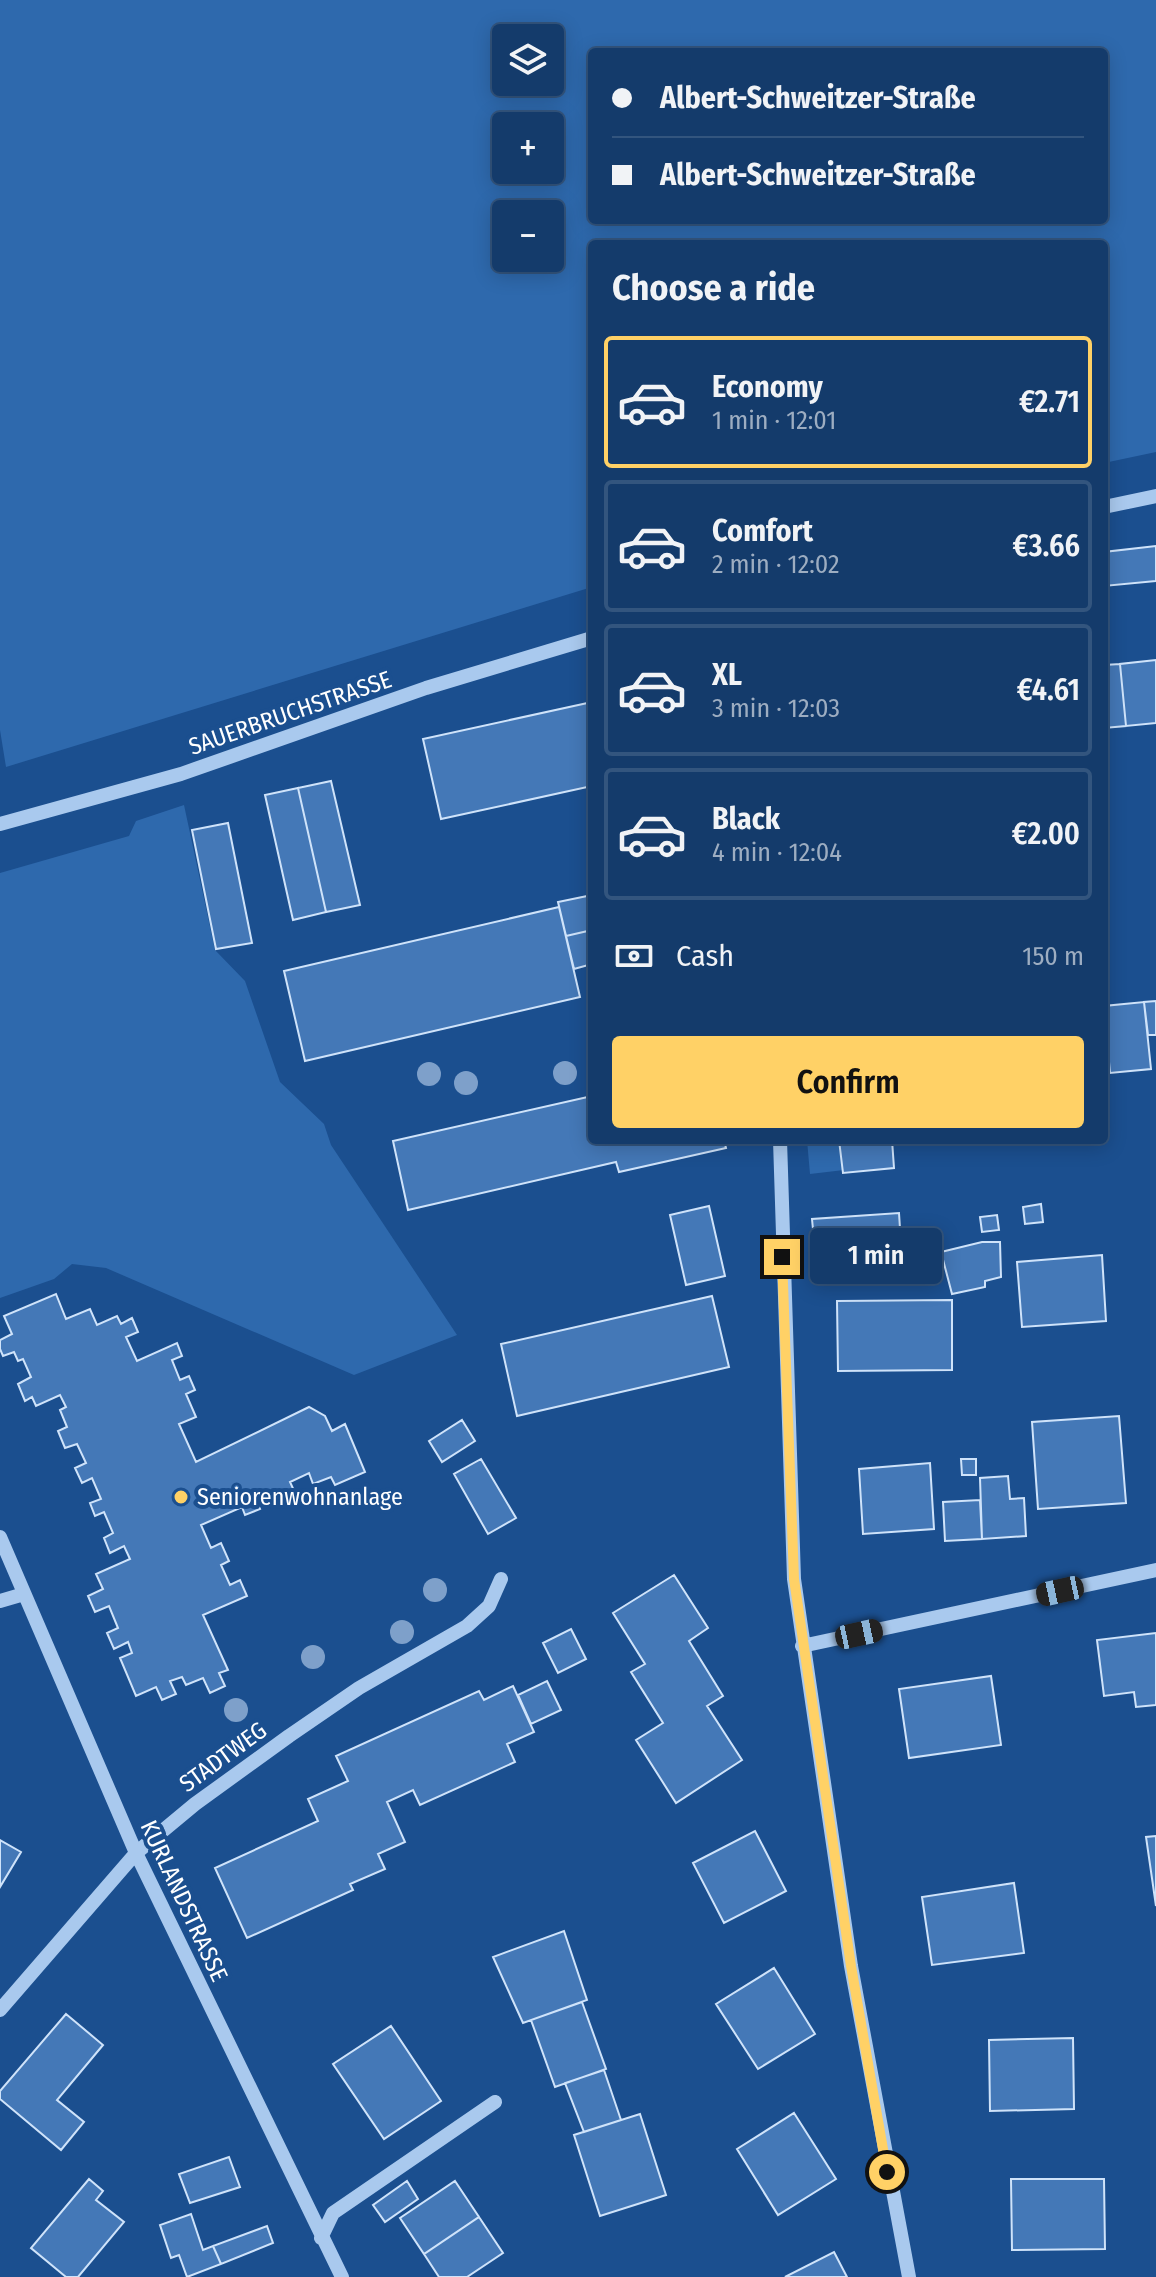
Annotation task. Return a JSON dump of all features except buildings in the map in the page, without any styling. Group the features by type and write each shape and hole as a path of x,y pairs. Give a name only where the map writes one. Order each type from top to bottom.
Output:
{"street":[{"path":"1108,506 1156,496"},
{"name":"SAUERBRUCHSTRASSE","path":"0,824 181,774 426,688 588,639"},
{"path":"780,1144 790,1521 802,1646 851,1966 909,2277"},
{"name":"KURLANDSTRASSE","path":"0,1537 136,1853 342,2277"},
{"path":"802,1646 1156,1570"},
{"name":"STADTWEG","path":"0,2010 136,1853 195,1804 359,1688 467,1626 489,1606 501,1579"},
{"path":"0,1601 24,1594"},
{"path":"321,2238 333,2213 495,2102"}],"shaded area":[{"path":"0,0 1156,0 1156,452 1108,462 1108,240 588,240 588,588 6,767 0,730"},
{"path":"184,805 215,950 245,981 280,1082 324,1124 331,1145 457,1335 354,1375 106,1268 72,1264 54,1279 0,1298 0,873 129,836 136,821"},
{"path":"807,1144 842,1144 844,1170 810,1174"}],"place":[{"name":"Seniorenwohnanlage","path":"181,1497"}],"route":[{"path":"782,1257 794,1579 851,1966 887,2172"}]}
